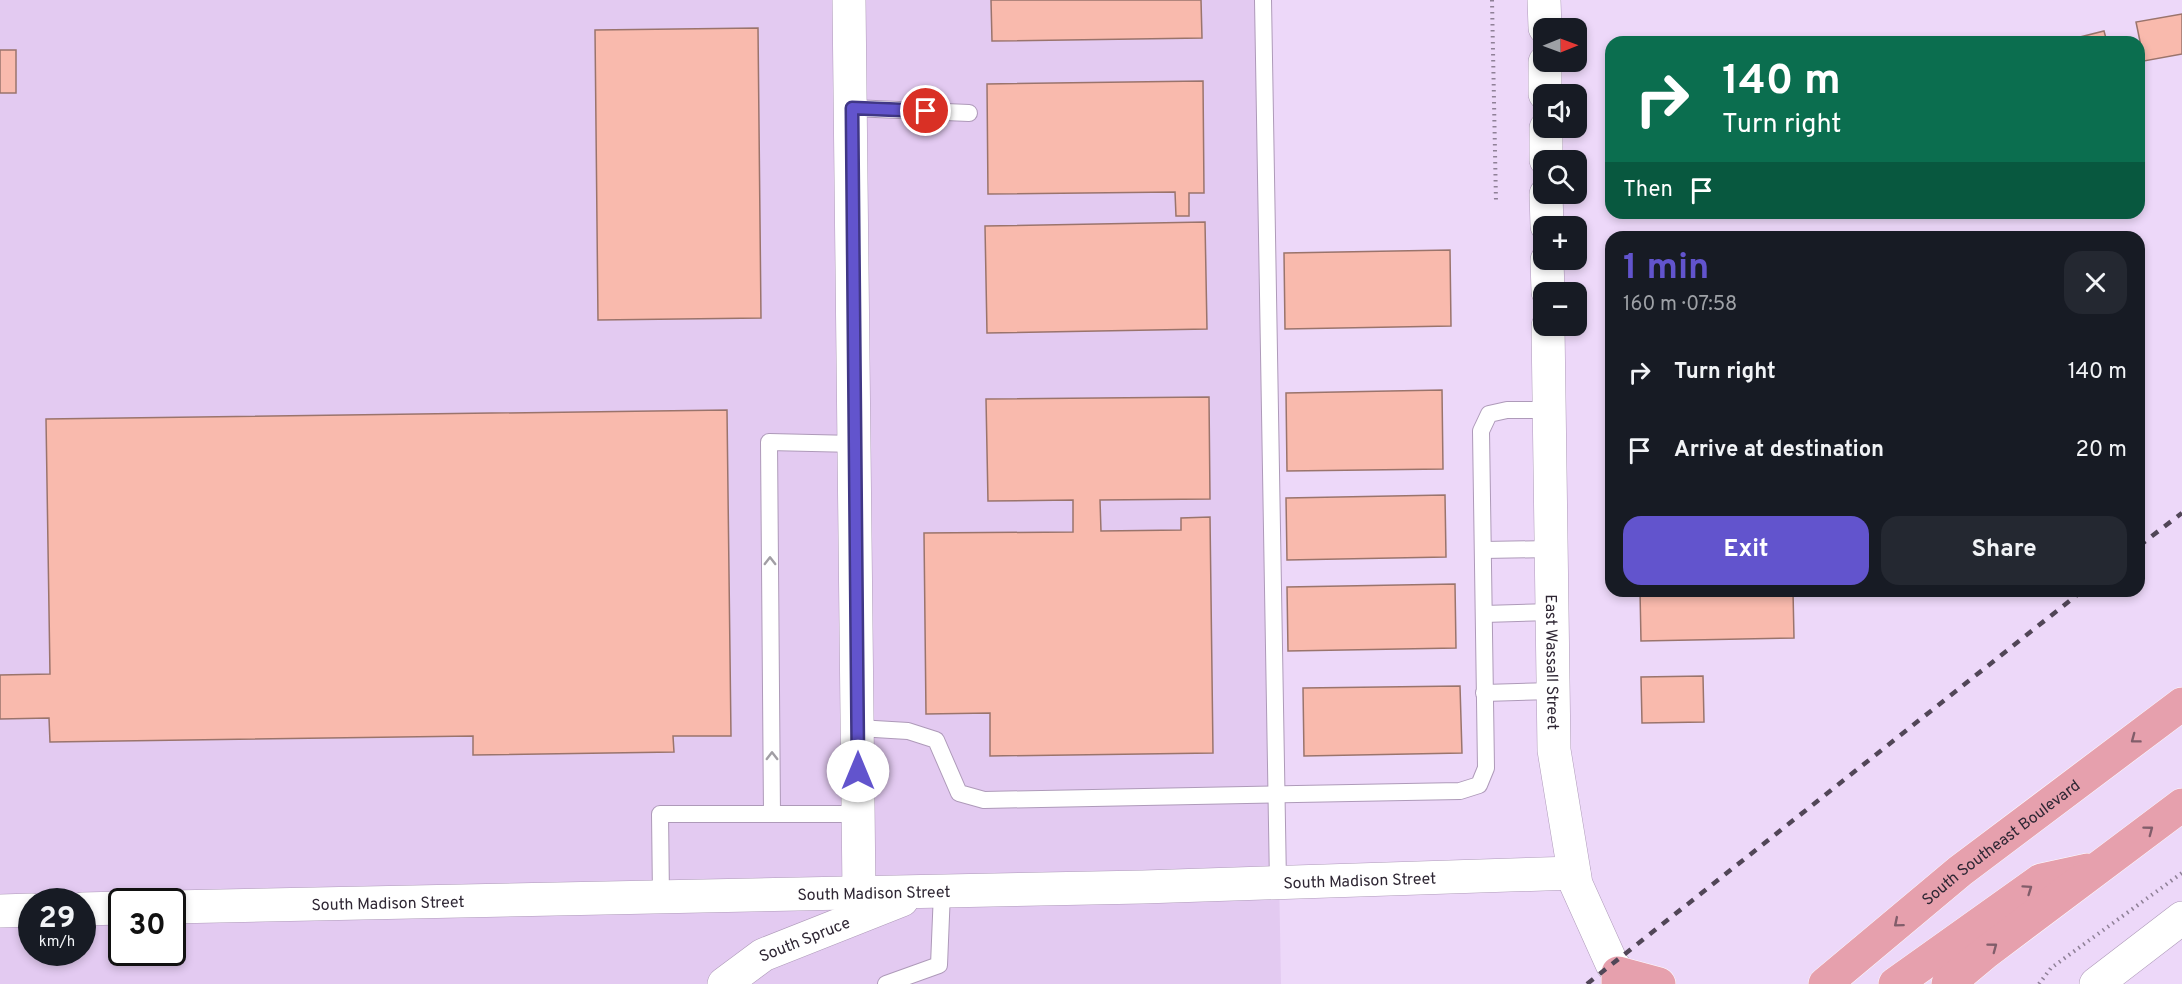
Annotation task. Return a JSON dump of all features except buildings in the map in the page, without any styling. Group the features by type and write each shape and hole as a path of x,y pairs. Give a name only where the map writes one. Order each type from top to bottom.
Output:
{"main road":[{"name":"South Southeast Boulevard","path":"1825,984 1960,872 2182,704"},
{"path":"1948,984 1984,953 2182,805"},
{"path":"1895,984 2041,880 2099,867"},
{"path":"1797,984 1859,955"},
{"path":"1621,980 1659,984"}],"street":[{"path":"849,0 859,893"},
{"path":"1545,18 1544,0 1558,0"},
{"name":"East Wassall Street","path":"1548,336 1554,750 1576,884 1621,980"},
{"name":"South Madison Street","path":"186,907 932,892 1574,873"},
{"name":"South Spruce","path":"724,984 763,955 932,892"},
{"path":"0,911 18,910"},
{"path":"2096,984 2182,918"}],"lane":[{"path":"1263,0 1278,883"},
{"path":"852,108 969,113"},
{"path":"858,728 908,731 936,740 958,793 984,800 1460,791 1479,784 1486,768 1481,431 1489,414 1507,410 1549,410"},
{"path":"772,814 769,442 855,444"},
{"path":"1483,550 1551,549"},
{"path":"1484,614 1552,612"},
{"path":"1484,693 1553,691"},
{"path":"661,897 660,814 858,814"},
{"path":"886,984 939,965 932,892"}],"path":[{"path":"1492,0 1496,202"},
{"path":"2039,984 2051,968 2182,873"}],"shaded area":[{"path":"0,0 1263,0 1281,984 0,984"}],"railway":[{"path":"2145,541 2182,513"},
{"path":"1587,984 2074,597"}],"route":[{"path":"858,771 852,108 926,111"}]}
